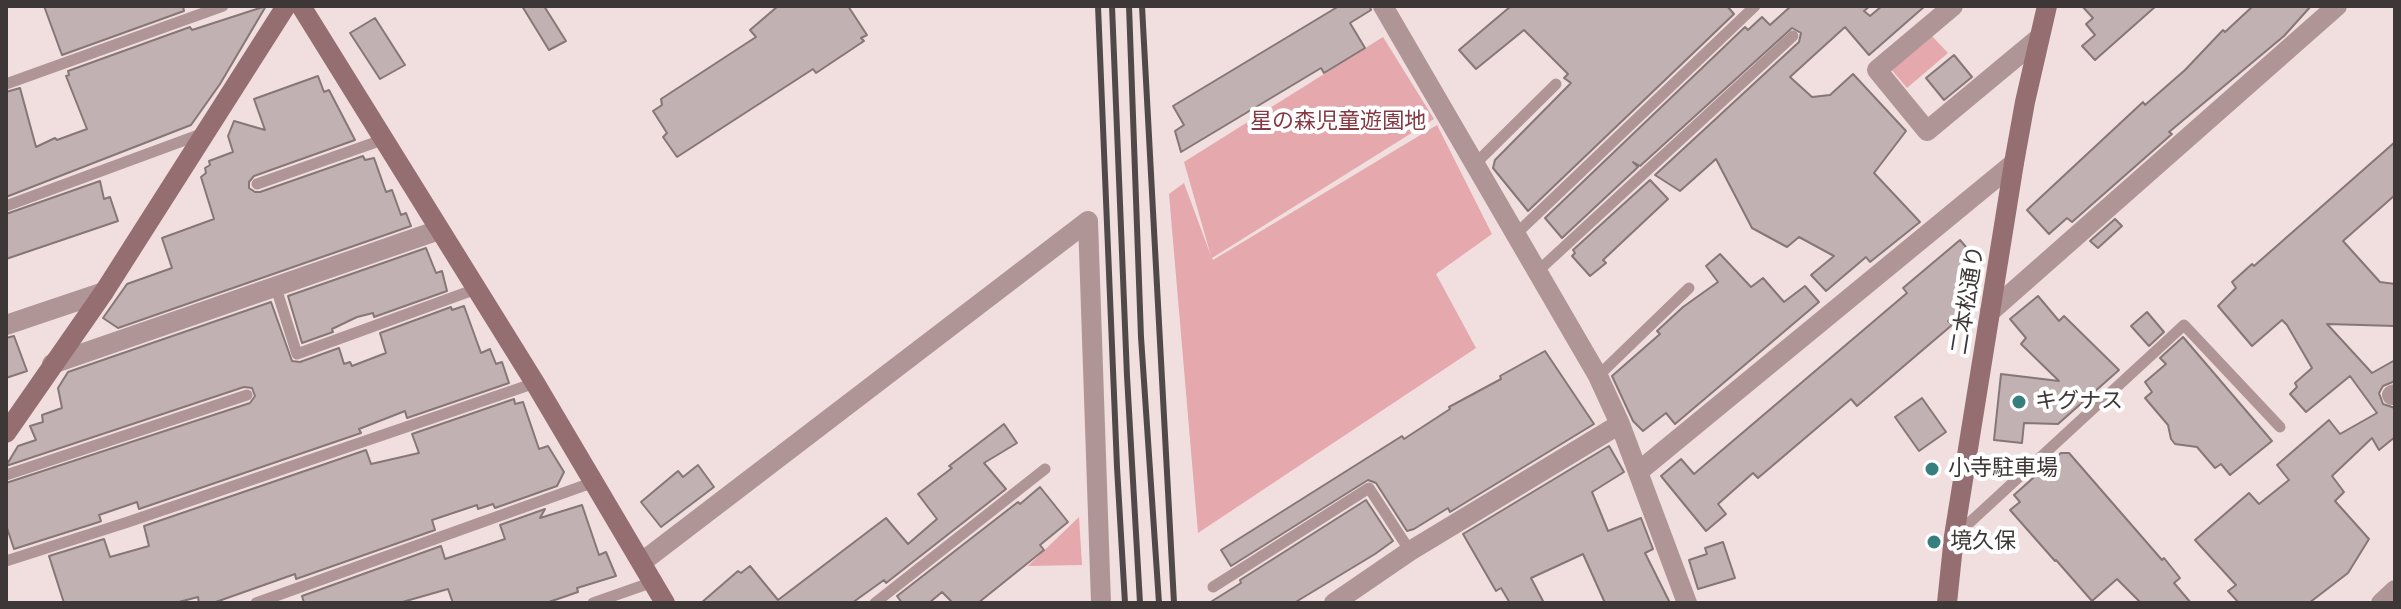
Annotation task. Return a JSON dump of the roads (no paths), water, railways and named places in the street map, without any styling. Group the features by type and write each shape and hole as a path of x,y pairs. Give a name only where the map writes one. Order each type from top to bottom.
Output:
{"street":[{"path":"6,433 104,292 286,6"},
{"path":"301,6 535,383 665,603"},
{"path":"1383,6 1598,376 1620,424 1687,603"},
{"path":"1953,6 1877,70 1927,131 2039,38"},
{"name":"二本松通り","path":"1947,603 1954,536 2014,163 2047,6"},
{"path":"1990,312 2337,6"},
{"path":"1638,472 2014,163"},
{"path":"642,562 1088,221 1101,603"},
{"path":"52,364 439,230"},
{"path":"6,325 104,292"},
{"path":"1334,603 1410,551 1620,424"},
{"path":"2381,603 2395,590"}],"lane":[{"path":"6,84 223,6"},
{"path":"1516,234 1755,6"},
{"path":"1538,271 1793,36"},
{"path":"1474,165 1556,84"},
{"path":"6,206 208,132"},
{"path":"257,184 382,140"},
{"path":"276,288 297,354 476,289"},
{"path":"1598,376 1689,288"},
{"path":"1954,536 2184,325 2280,427"},
{"path":"6,561 535,383"},
{"path":"6,475 247,395"},
{"path":"875,603 1045,469"},
{"path":"256,603 594,482"},
{"path":"1213,587 1369,488 1410,551"},
{"path":"593,603 653,582"}],"railway":[{"path":"1098,6 1125,603"},
{"path":"1112,6 1140,603"},
{"path":"1129,6 1141,337 1159,603"},
{"path":"1142,6 1174,603"}],"place":[{"name":"キグナス","path":"2019,402"},
{"name":"小寺駐車場","path":"1932,469"},
{"name":"境久保","path":"1934,542"}],"park label":[{"name":"星の森児童遊園地","path":"1338,122"}]}
